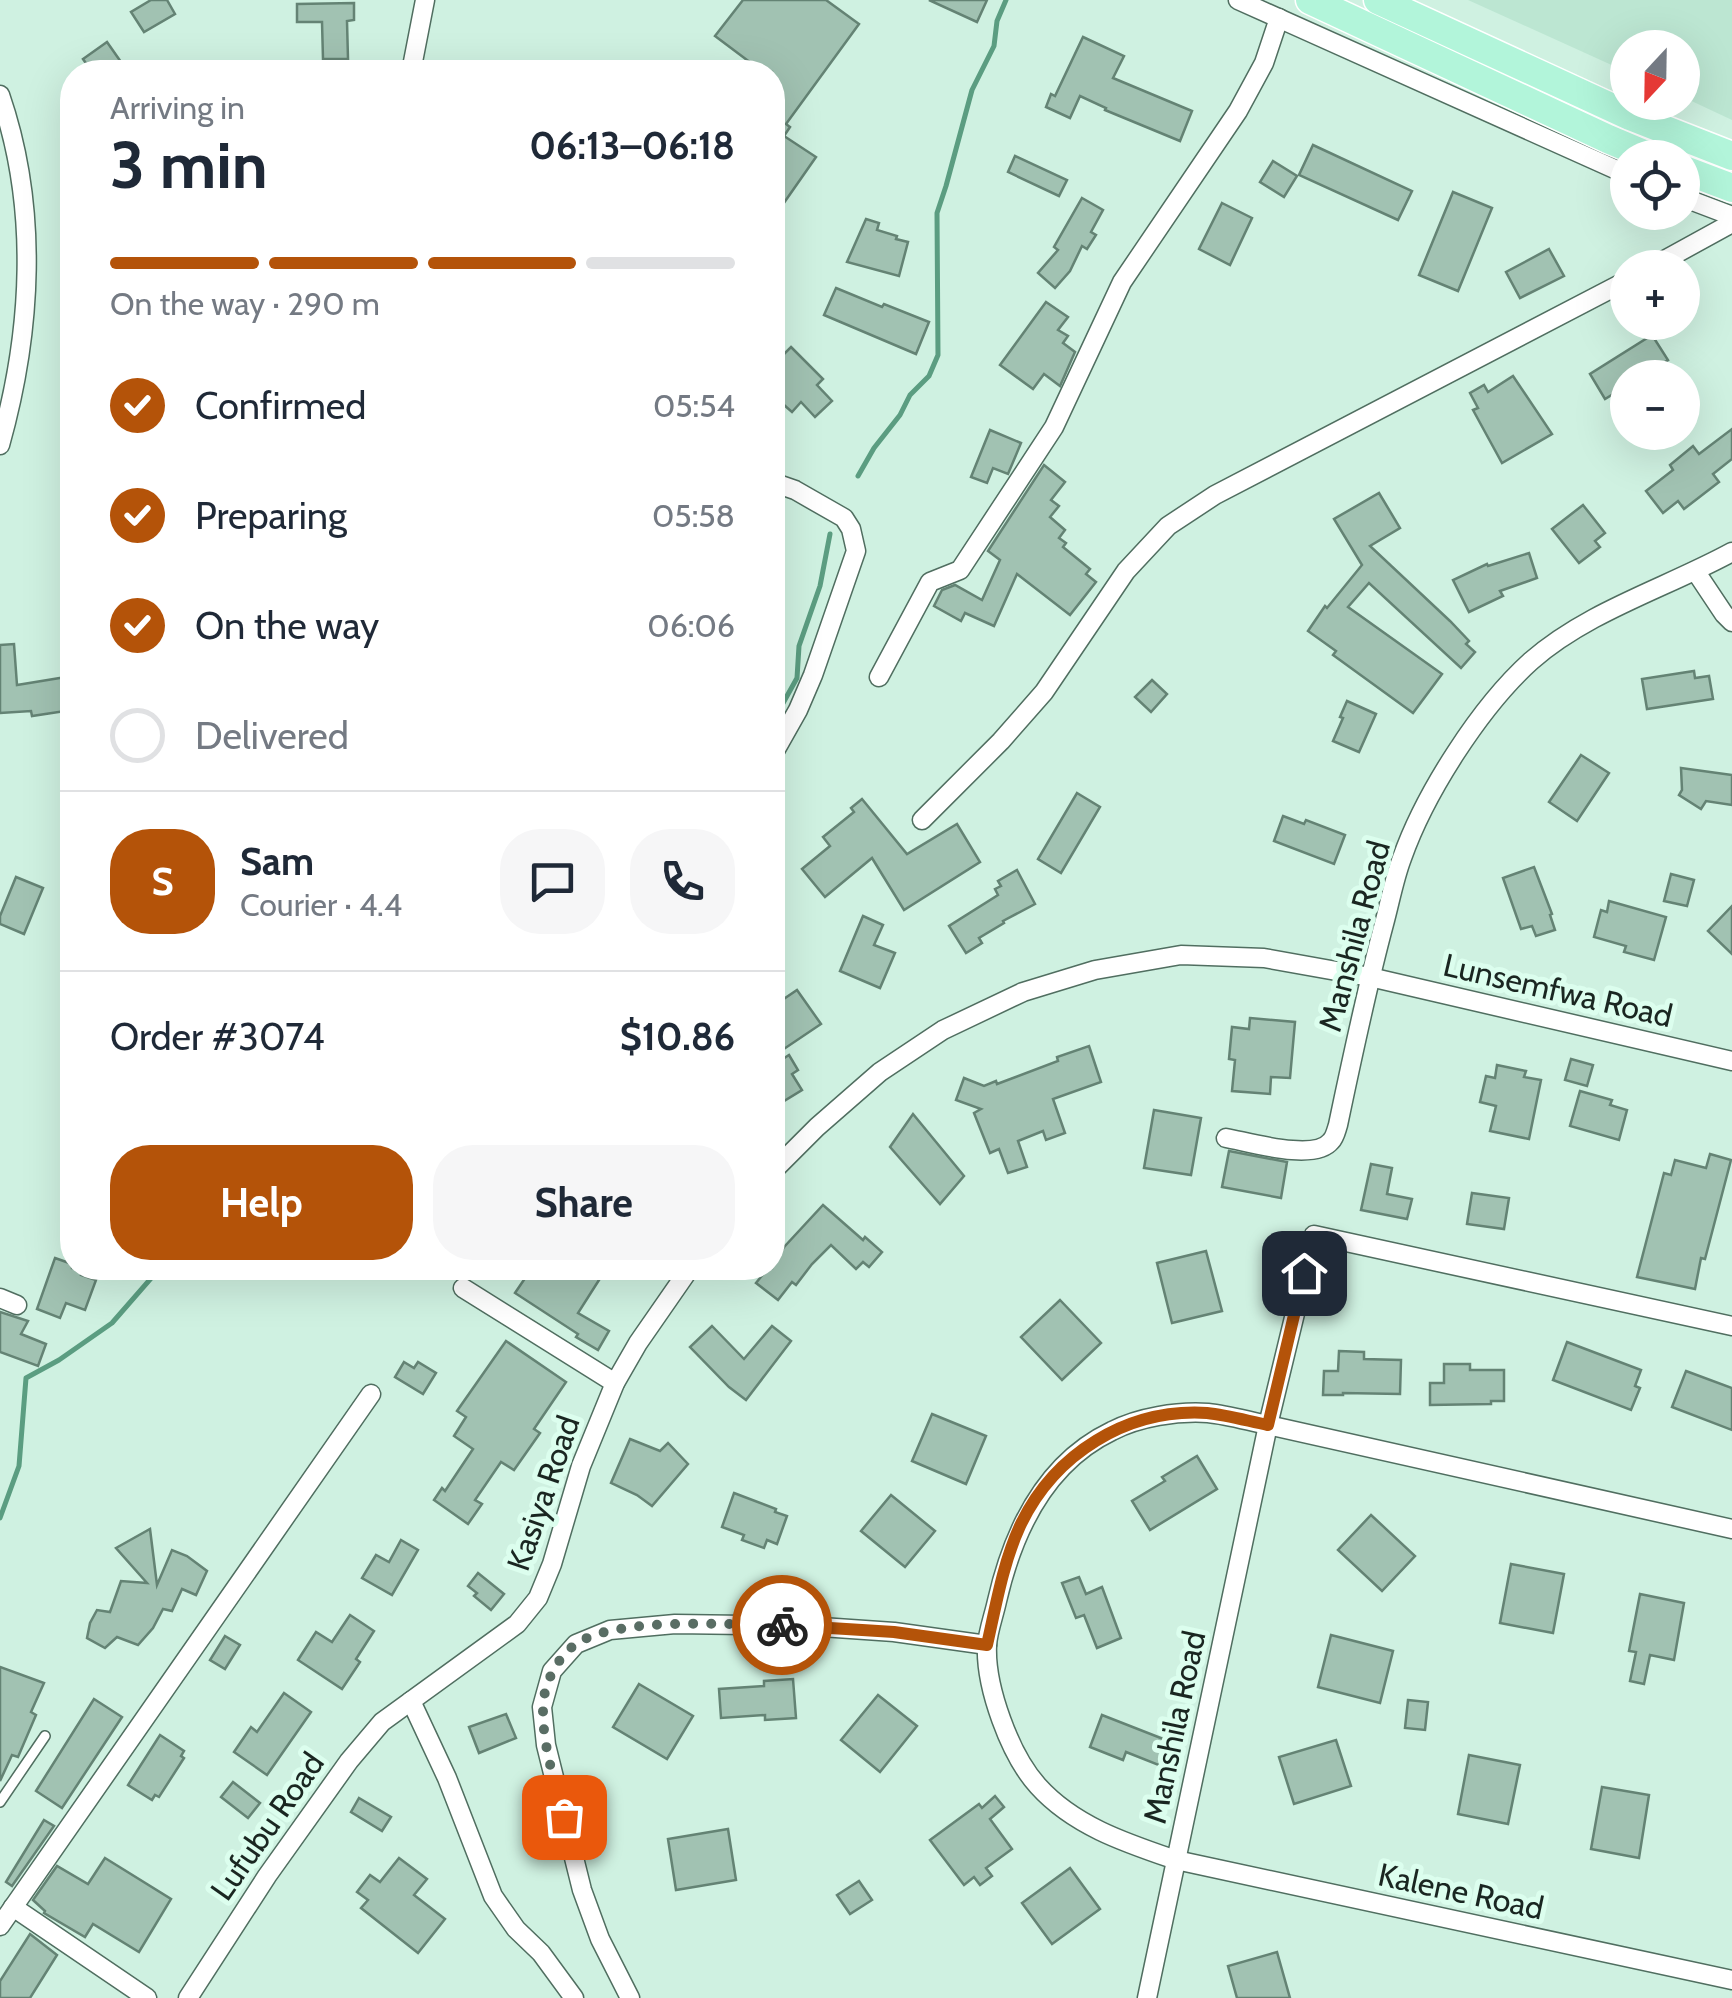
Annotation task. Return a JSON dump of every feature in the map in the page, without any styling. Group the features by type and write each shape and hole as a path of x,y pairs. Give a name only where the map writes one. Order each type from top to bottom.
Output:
{"main road":[{"path":"1310,0 1610,140"},
{"path":"1378,0 1630,116 1732,156"},
{"path":"1700,176 1732,188"}],"street":[{"path":"412,60 425,0"},
{"path":"1238,0 1610,167"},
{"path":"879,677 930,582 960,570 1054,427 1122,282 1238,111 1264,63 1279,18"},
{"path":"0,95 12,129 25,213 28,282 21,351 0,445"},
{"path":"1700,205 1732,220"},
{"path":"1681,250 1732,220"},
{"path":"922,820 1044,692 1126,571 1168,526 1214,494 1610,289"},
{"path":"785,487 844,518 852,529 856,551 813,674 785,733"},
{"name":"Manshila Road","path":"1226,1138 1316,1151 1330,1142 1338,1126 1370,977 1402,858 1434,788 1480,717 1532,661 1589,621 1732,552"},
{"path":"1696,572 1732,622"},
{"path":"785,1159 880,1072 943,1030 1023,992 1095,970 1181,955 1264,958 1370,977"},
{"name":"Lunsemfwa Road","path":"1370,977 1732,1061"},
{"name":"Manshila Road","path":"1147,1998 1268,1425 1314,1236 1732,1326"},
{"name":"Kasiya Road","path":"410,1702 516,1624 538,1598 581,1466 615,1383 682,1280"},
{"path":"463,1288 615,1383"},
{"path":"0,1926 6,1903 371,1394"},
{"path":"630,1998 600,1939 582,1890 546,1745 542,1707 552,1671 576,1644 610,1630 675,1624 806,1626 894,1632 987,1645 1002,1577 1020,1526 1042,1488 1074,1454 1112,1430 1153,1417 1206,1413 1732,1529"},
{"name":"Kalene Road","path":"987,1645 998,1711 1012,1748 1037,1785 1073,1816 1114,1838 1176,1860 1732,1980"},
{"path":"410,1702 447,1778 493,1896 574,1998"},
{"name":"Lufubu Road","path":"188,1998 258,1889 349,1761 382,1722 410,1702"},
{"path":"6,1903 147,1998"}],"lane":[{"path":"0,1802 45,1736"}],"shaded area":[{"path":"1468,0 1732,0 1732,120 1700,105 1700,30 1610,30 1610,64"}],"building":[{"path":"151,0 167,0 175,14 144,32 131,12"},
{"path":"743,0 826,0 859,24 786,124 790,127 785,134 785,60 747,60 715,36"},
{"path":"929,0 987,0 977,22"},
{"path":"354,3 354,20 347,21 348,59 323,59 322,22 297,22 297,4"},
{"path":"1083,37 1124,56 1113,78 1192,111 1180,141 1080,96 1070,118 1046,107"},
{"path":"107,42 120,60 84,60"},
{"path":"785,137 816,157 785,201"},
{"path":"1313,145 1412,191 1398,220 1299,175"},
{"path":"1015,156 1067,180 1059,196 1008,172"},
{"path":"1273,161 1297,176 1284,197 1260,182"},
{"path":"1453,192 1492,208 1458,291 1419,275"},
{"path":"1082,198 1103,210 1091,232 1096,235 1087,249 1082,246 1070,271 1055,288 1038,273 1058,250 1054,247"},
{"path":"1222,203 1252,218 1230,265 1199,249"},
{"path":"866,219 879,223 877,230 908,242 899,276 847,262"},
{"path":"1549,249 1564,276 1520,298 1506,272"},
{"path":"836,288 929,322 916,354 824,315"},
{"path":"1046,302 1068,317 1058,330 1068,336 1063,343 1075,352 1060,386 1044,374 1033,389 1000,365"},
{"path":"1644,340 1655,340 1668,360 1612,360"},
{"path":"791,347 823,379 817,385 832,401 815,417 801,402 792,412 785,406 785,353"},
{"path":"1610,361 1610,396 1605,399 1590,374"},
{"path":"1513,376 1552,434 1502,463 1473,410 1478,408 1470,393 1484,385 1488,392"},
{"path":"1732,429 1732,459 1713,474 1719,482 1684,509 1678,501 1663,513 1646,491 1673,470 1670,465 1688,450 1699,454"},
{"path":"990,430 1021,443 1008,474 993,468 987,483 971,477"},
{"path":"1044,465 1065,482 1051,500 1059,506 1050,517 1065,530 1059,538 1066,543 1063,547 1090,569 1086,574 1096,582 1070,615 1017,574 994,626 965,613 961,621 934,606 942,590 955,585 982,600 1000,560 988,551"},
{"path":"1379,493 1400,528 1370,546 1450,621 1475,652 1461,668 1369,583 1348,607 1442,674 1413,713 1333,655 1336,651 1308,631 1362,565 1334,519"},
{"path":"1583,505 1605,533 1595,541 1600,547 1579,563 1552,529"},
{"path":"1529,553 1537,578 1500,591 1503,596 1469,612 1453,580 1487,564"},
{"path":"14,644 17,685 60,678 60,712 32,716 31,711 0,713 0,645"},
{"path":"1694,671 1695,678 1709,676 1713,699 1647,709 1642,679"},
{"path":"1152,680 1167,694 1151,712 1135,697"},
{"path":"1347,701 1376,714 1359,752 1333,741"},
{"path":"1581,755 1609,773 1577,821 1549,802"},
{"path":"1681,768 1732,775 1732,805 1706,801 1701,809 1679,795"},
{"path":"1077,793 1100,807 1061,873 1038,859"},
{"path":"862,799 907,854 957,824 980,862 904,910 872,858 825,897 802,869 830,846 823,837 854,812 851,808"},
{"path":"1283,816 1345,835 1334,864 1274,841"},
{"path":"1534,867 1555,930 1536,936 1532,926 1521,929 1503,878"},
{"path":"1017,870 1035,904 979,938 982,943 966,953 949,926 998,895 998,881"},
{"path":"1671,874 1694,880 1687,906 1664,901"},
{"path":"16,877 43,888 24,934 0,924"},
{"path":"1609,901 1666,917 1654,960 1624,952 1626,946 1594,937 1601,910 1607,912"},
{"path":"1732,906 1732,954 1708,931"},
{"path":"863,916 883,925 874,945 895,953 880,988 840,971"},
{"path":"797,990 821,1024 785,1048 785,998"},
{"path":"1250,1018 1295,1022 1290,1078 1271,1077 1270,1094 1232,1091 1232,1027 1249,1029"},
{"path":"1089,1046 1101,1082 1053,1099 1065,1133 1046,1140 1043,1131 1018,1141 1027,1167 1008,1173 999,1149 990,1153 974,1113 981,1109 956,1100 964,1078 984,1086 996,1081 997,1084"},
{"path":"789,1055 798,1070 792,1074 802,1090 785,1100 785,1058"},
{"path":"1571,1059 1593,1065 1587,1086 1565,1080"},
{"path":"1497,1065 1526,1071 1524,1077 1541,1080 1529,1139 1490,1131 1496,1106 1480,1102 1486,1076 1495,1078"},
{"path":"1580,1091 1612,1100 1610,1105 1627,1110 1619,1140 1570,1126"},
{"path":"1154,1110 1201,1118 1191,1175 1144,1168"},
{"path":"913,1114 964,1176 940,1204 890,1147"},
{"path":"1229,1151 1287,1162 1281,1198 1222,1187"},
{"path":"1710,1154 1731,1160 1695,1289 1637,1277 1664,1173 1671,1175 1675,1160 1706,1168"},
{"path":"1371,1164 1392,1168 1387,1194 1412,1199 1407,1219 1361,1210"},
{"path":"1472,1193 1509,1198 1504,1229 1467,1224"},
{"path":"823,1205 882,1252 869,1267 863,1262 856,1269 831,1245 778,1300 756,1283 785,1280 785,1246"},
{"path":"1206,1251 1222,1311 1172,1323 1157,1263"},
{"path":"55,1258 60,1260 60,1280 96,1280 85,1310 66,1303 60,1318 37,1309"},
{"path":"524,1280 599,1280 578,1313 609,1331 598,1350 515,1293"},
{"path":"1060,1300 1101,1343 1062,1380 1021,1337"},
{"path":"0,1312 28,1321 21,1334 46,1344 38,1366 0,1352"},
{"path":"712,1326 744,1359 772,1326 791,1341 746,1400 690,1347"},
{"path":"506,1341 566,1382 534,1429 540,1433 514,1470 501,1462 475,1500 482,1504 468,1524 434,1500 442,1488 445,1491 473,1449 454,1436 466,1417 457,1411"},
{"path":"1567,1342 1641,1370 1635,1386 1640,1388 1631,1410 1553,1380"},
{"path":"1339,1351 1364,1352 1364,1359 1401,1360 1400,1394 1323,1395 1324,1371 1338,1371"},
{"path":"404,1362 414,1368 418,1362 436,1373 423,1394 395,1377"},
{"path":"1444,1364 1470,1364 1470,1370 1504,1370 1504,1401 1430,1405 1430,1383 1444,1383"},
{"path":"1686,1371 1732,1388 1732,1430 1672,1407"},
{"path":"932,1414 986,1436 966,1484 912,1461"},
{"path":"630,1439 660,1451 668,1443 688,1464 652,1506 611,1483"},
{"path":"1197,1456 1217,1489 1150,1530 1132,1501"},
{"path":"734,1493 787,1516 777,1544 767,1540 764,1548 722,1527"},
{"path":"891,1495 935,1531 905,1567 861,1531"},
{"path":"1371,1515 1415,1556 1382,1591 1338,1550"},
{"path":"150,1529 157,1585 172,1550 207,1571 196,1595 182,1589 172,1611 163,1609 138,1645 117,1637 105,1648 87,1638 97,1610 110,1612 121,1581 147,1583 116,1548"},
{"path":"401,1540 418,1550 392,1595 362,1578 376,1555 389,1562"},
{"path":"1511,1564 1564,1574 1553,1633 1500,1623"},
{"path":"478,1573 504,1594 491,1610 468,1586"},
{"path":"1079,1577 1086,1594 1102,1587 1121,1638 1097,1648 1084,1615 1076,1618 1062,1583"},
{"path":"1640,1594 1684,1603 1674,1660 1650,1655 1644,1684 1630,1681 1636,1652 1629,1651"},
{"path":"350,1615 374,1631 342,1689 298,1660 316,1632 332,1642"},
{"path":"1331,1635 1393,1651 1380,1703 1318,1687"},
{"path":"225,1636 240,1645 225,1669 210,1660"},
{"path":"0,1667 44,1683 31,1712 36,1715 18,1757 12,1755 0,1781"},
{"path":"793,1679 796,1718 721,1718 719,1689 764,1686 764,1681"},
{"path":"639,1684 693,1716 667,1759 613,1727"},
{"path":"284,1693 311,1712 267,1775 234,1752 251,1727 257,1732"},
{"path":"878,1695 917,1726 880,1772 841,1740"},
{"path":"94,1699 122,1717 62,1808 36,1791"},
{"path":"1408,1700 1428,1702 1425,1730 1405,1728"},
{"path":"506,1714 516,1738 479,1753 469,1727"},
{"path":"1102,1715 1171,1742 1161,1766 1126,1752 1123,1760 1090,1747"},
{"path":"160,1735 184,1751 184,1758 159,1797 155,1795 152,1800 128,1785"},
{"path":"1336,1740 1351,1786 1294,1804 1279,1757"},
{"path":"1469,1755 1520,1765 1508,1824 1458,1814"},
{"path":"233,1782 260,1803 248,1818 221,1797"},
{"path":"1602,1787 1649,1795 1639,1858 1591,1849"},
{"path":"995,1796 1004,1807 990,1819 1012,1849 986,1868 992,1876 980,1885 974,1877 964,1885 930,1840"},
{"path":"359,1798 391,1817 382,1831 351,1812"},
{"path":"44,1820 54,1826 12,1886 6,1882"},
{"path":"728,1829 736,1880 676,1890 668,1839"},
{"path":"105,1858 171,1899 139,1952 93,1924 85,1937 44,1913 33,1900 57,1866 88,1884"},
{"path":"399,1858 427,1879 414,1895 445,1919 418,1953 361,1908 368,1900 357,1892 370,1875 380,1882"},
{"path":"1070,1868 1100,1909 1052,1944 1022,1903"},
{"path":"859,1881 872,1900 850,1914 837,1895"},
{"path":"30,1934 57,1955 30,1998 0,1998 0,1981"},
{"path":"1277,1952 1290,1998 1237,1998 1228,1966"}],"waterway":[{"path":"858,476 910,395 929,376 938,355 937,213 972,90 994,46 997,21 1006,0"},
{"path":"785,700 797,678 799,646 820,586 830,534"},
{"path":"0,1518 19,1466 26,1378 112,1323 150,1280"}],"way so far":[{"path":"564,1817 546,1745 542,1707 552,1671 576,1644 610,1630 675,1624 782,1625"}],"route":[{"path":"782,1625 894,1632 987,1645 1002,1577 1020,1526 1042,1488 1074,1454 1112,1430 1153,1417 1206,1413 1268,1425 1304,1273"}]}
